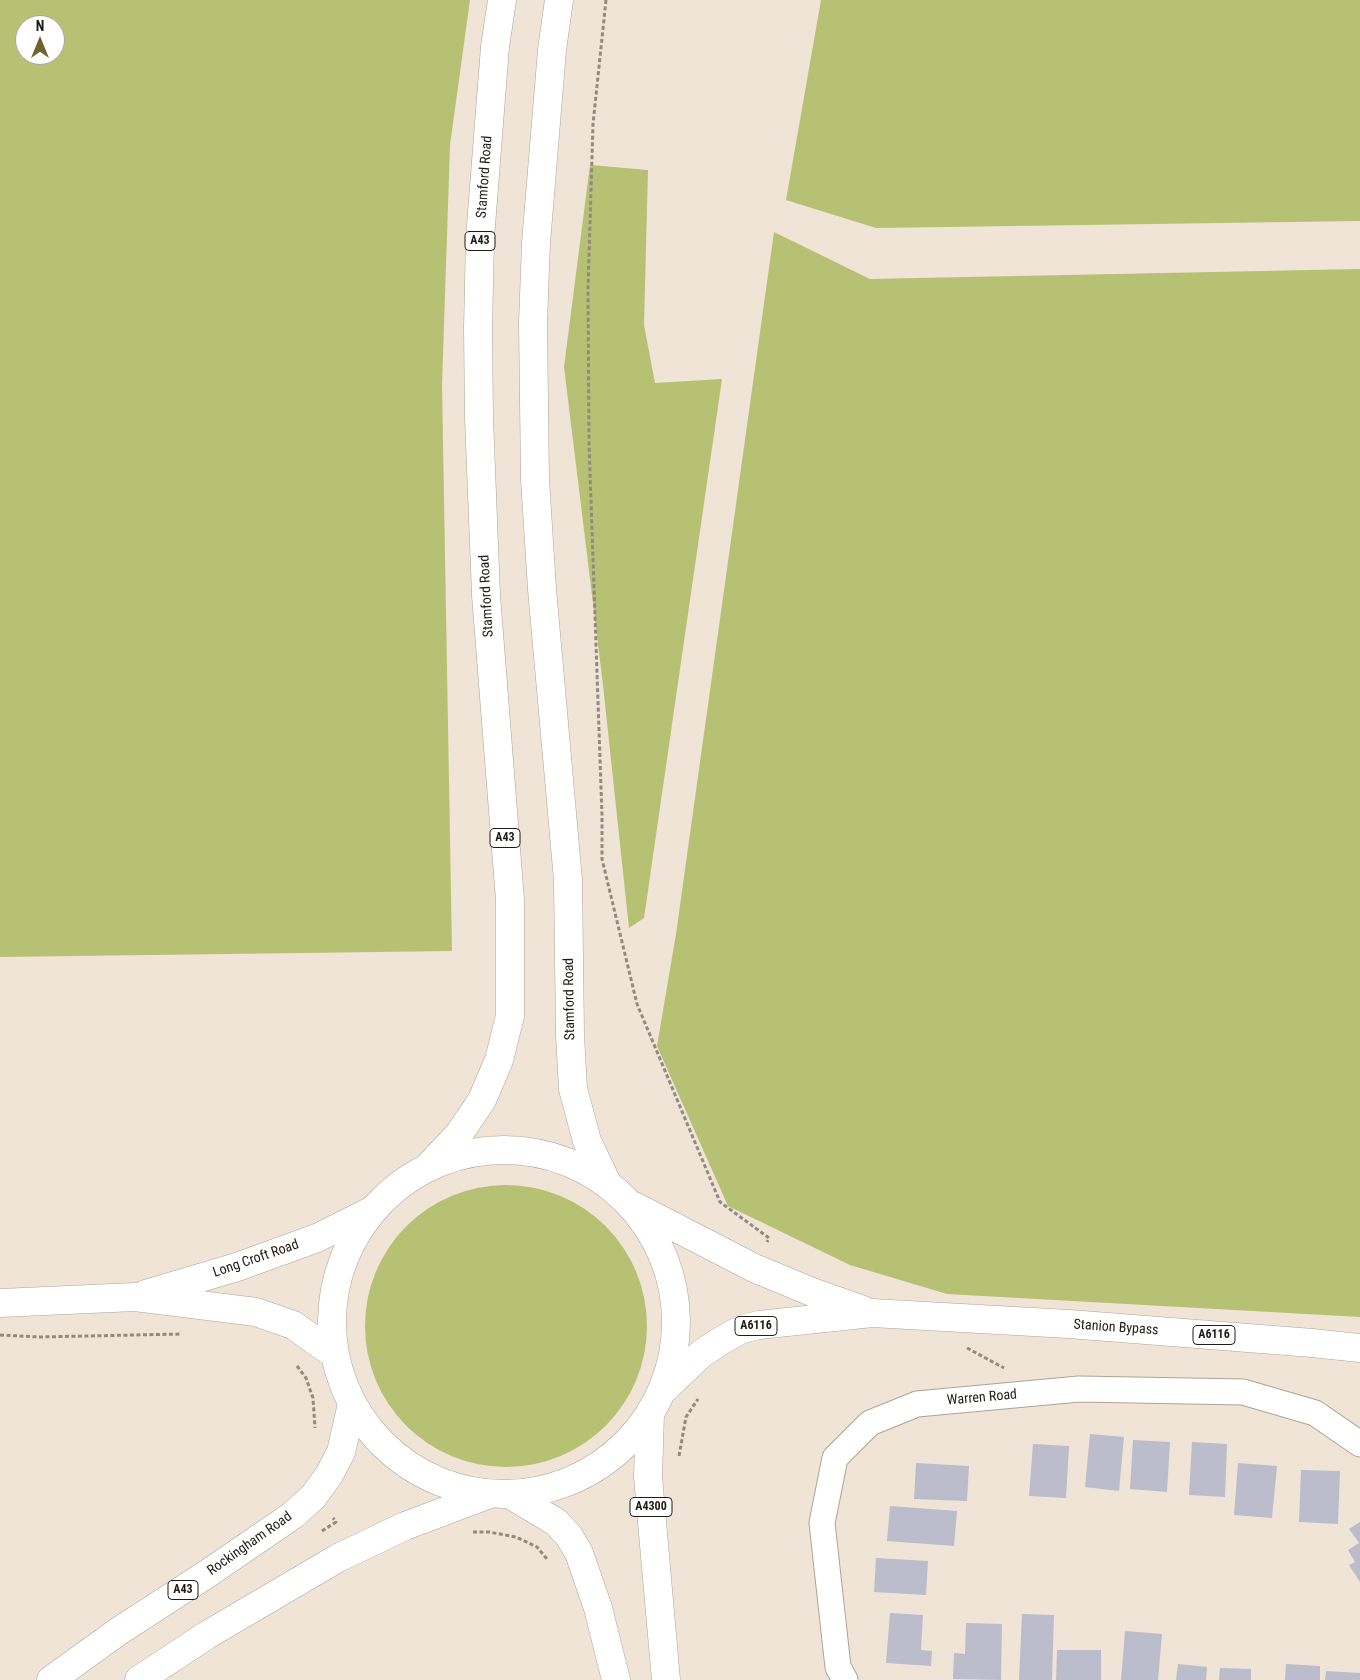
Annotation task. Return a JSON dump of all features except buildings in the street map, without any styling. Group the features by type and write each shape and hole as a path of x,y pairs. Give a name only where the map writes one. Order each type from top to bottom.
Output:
{"main road":[{"name":"Stamford Road","path":"427,1168 459,1134 482,1100 499,1060 510,1016 510,900 486,595 478,339 481,229 494,47 502,0"},
{"name":"Stamford Road","path":"559,0 552,50 536,243 533,323 535,479 542,589 568,880 570,1035 573,1089 587,1141 617,1194"},
{"path":"139,1680 207,1635 338,1558 405,1526 500,1494 551,1488 590,1471 624,1446 656,1402 674,1352 676,1312 668,1272 652,1234 617,1194 575,1166 539,1154 500,1150 463,1155 427,1168 401,1184 373,1210 355,1235 340,1270 334,1293 331,1324 334,1354 341,1380 352,1404 376,1438 409,1466 448,1485 500,1494 556,1522 569,1536 579,1553 598,1608 616,1680"},
{"name":"A6116","path":"617,1194 754,1268 812,1292 872,1313"},
{"name":"Long Croft Road","path":"135,1297 237,1267 316,1238 373,1210"},
{"name":"Long Croft Road","path":"0,1303 135,1297 256,1312 292,1325 334,1354"},
{"name":"A6116","path":"656,1402 701,1354 742,1329 759,1325 872,1313"},
{"name":"Stanion Bypass","path":"872,1313 1068,1324 1360,1348"},
{"name":"A4300","path":"656,1402 648,1477 666,1680"},
{"name":"Rockingham Road","path":"51,1680 119,1631 210,1572 300,1509 313,1497 329,1475 341,1452 352,1404"}],"street":[{"name":"Warren Road","path":"845,1680 838,1667 822,1523 835,1458 870,1423 917,1404 1071,1390 1243,1392 1316,1413 1360,1444"}],"path":[{"path":"606,0 594,124 588,289 589,444 602,796 602,859 637,1004 720,1202 769,1238"},
{"path":"0,1336 183,1334"},
{"path":"966,1348 1007,1370"},
{"path":"292,1359 306,1378 313,1398 314,1432"},
{"path":"678,1463 686,1417 700,1396"},
{"path":"470,1533 489,1532 516,1537 537,1547 549,1562"}],"green space":[{"path":"0,0 470,0 450,145 442,385 452,951 0,957"},
{"path":"821,0 1360,0 1360,221 876,228 786,200"},
{"path":"590,165 648,170 644,325 655,383 722,379 644,918 629,928 603,685 564,367"},
{"path":"774,232 870,279 1360,269 1360,1317 947,1294 850,1265 728,1206 657,1046 676,934"},
{"path":"506,1185 534,1188 560,1196 584,1209 606,1226 623,1248 636,1272 644,1298 647,1326 644,1354 636,1380 623,1404 606,1426 584,1443 560,1456 534,1464 506,1467 478,1464 452,1456 428,1443 406,1426 389,1404 376,1380 368,1354 365,1326 368,1298 376,1272 389,1248 406,1226 428,1209 452,1196 478,1188"}]}
